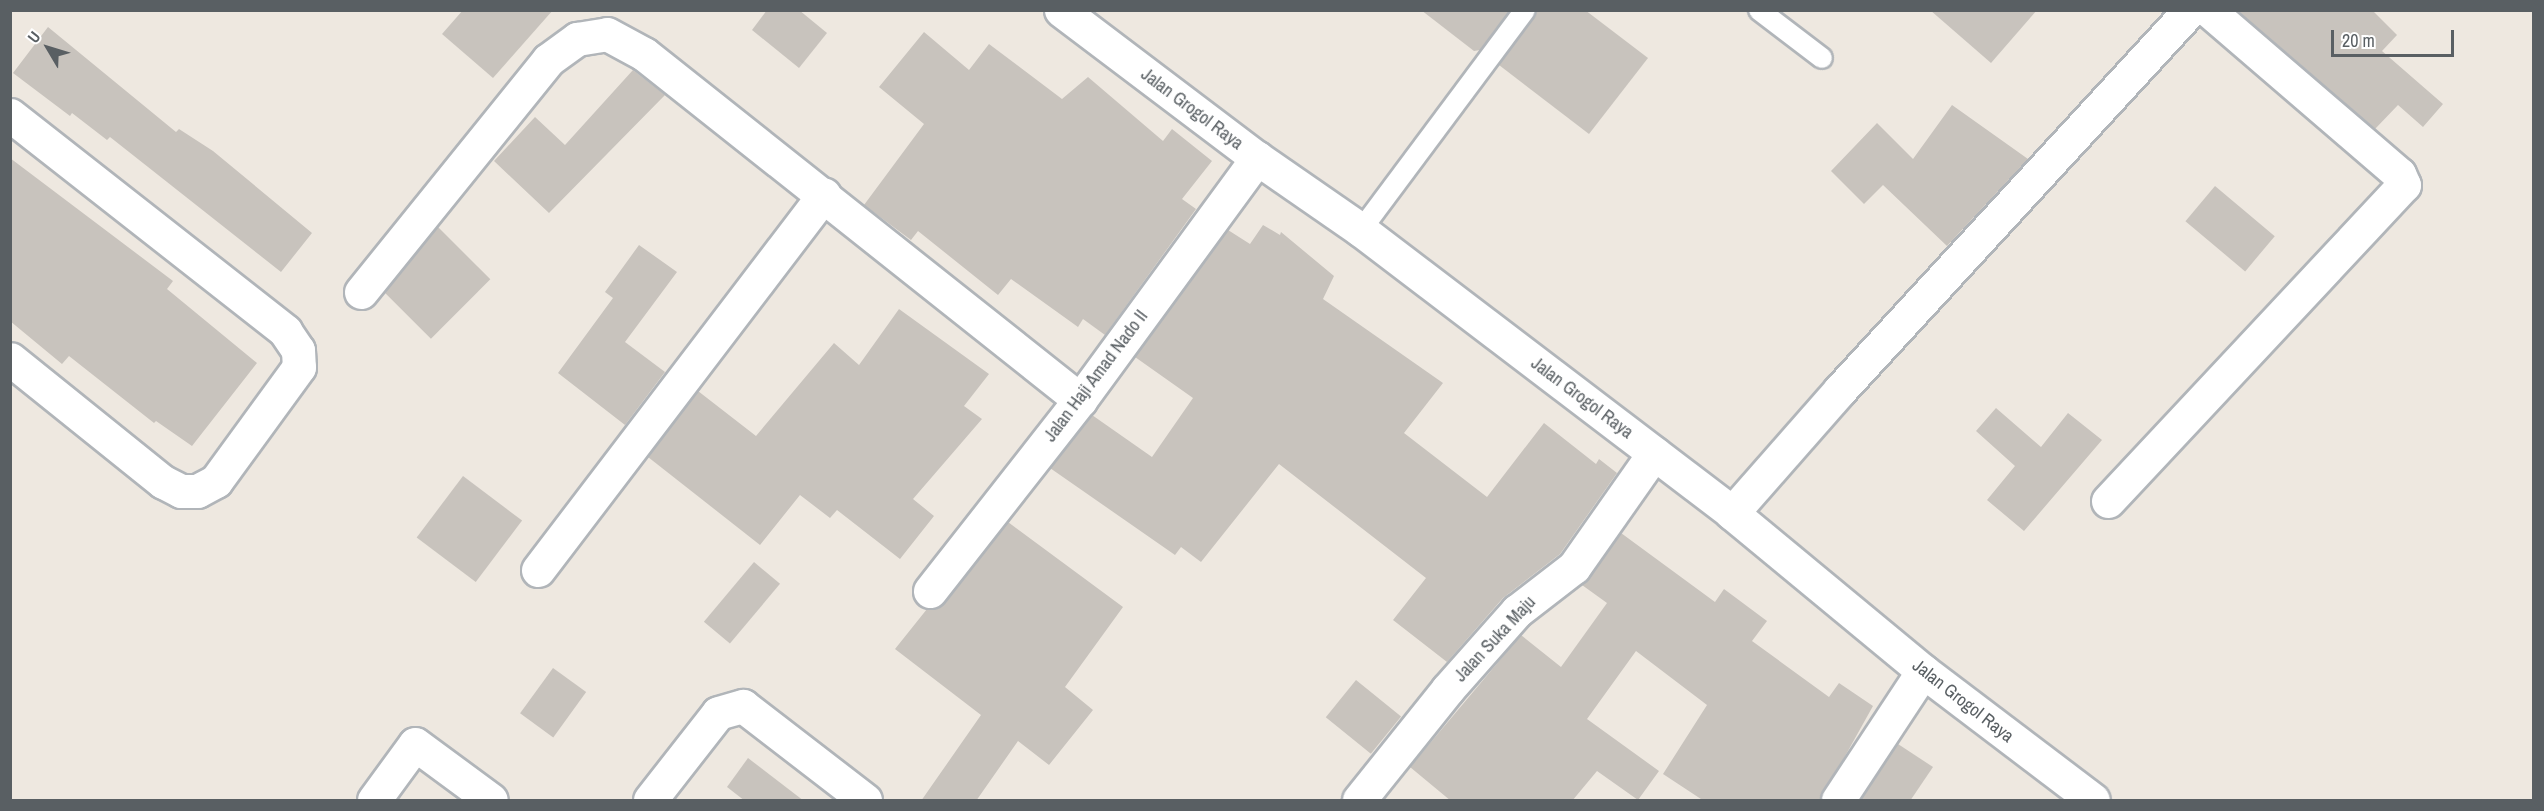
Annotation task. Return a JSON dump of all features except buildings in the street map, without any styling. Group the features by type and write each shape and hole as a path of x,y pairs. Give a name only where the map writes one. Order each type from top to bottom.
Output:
{"street":[{"name":"Jalan Grogol Raya","path":"1061,10 1257,158 1361,230 1654,453 1732,513 1923,671 2093,801"},
{"path":"1732,513 1840,390 2190,10"},
{"path":"2108,501 2404,186 2399,174 2208,10"},
{"path":"361,292 548,60 578,39 607,34 644,54 1080,400"},
{"path":"10,116 285,331 298,350 299,367 216,481 197,491 181,491 163,482 10,359"},
{"name":"Jalan Haji Amad Nado II","path":"930,591 1080,400 1257,158"},
{"path":"538,570 824,195"},
{"name":"Jalan Suka Maju","path":"1359,801 1447,690 1517,612 1574,567 1654,453"},
{"path":"1838,801 1923,671"},
{"path":"650,801 718,713 743,706 866,801"},
{"path":"374,801 415,744 491,801"}],"lane":[{"path":"1361,230 1415,153 1525,10"},
{"path":"1759,10 1822,58"}]}
